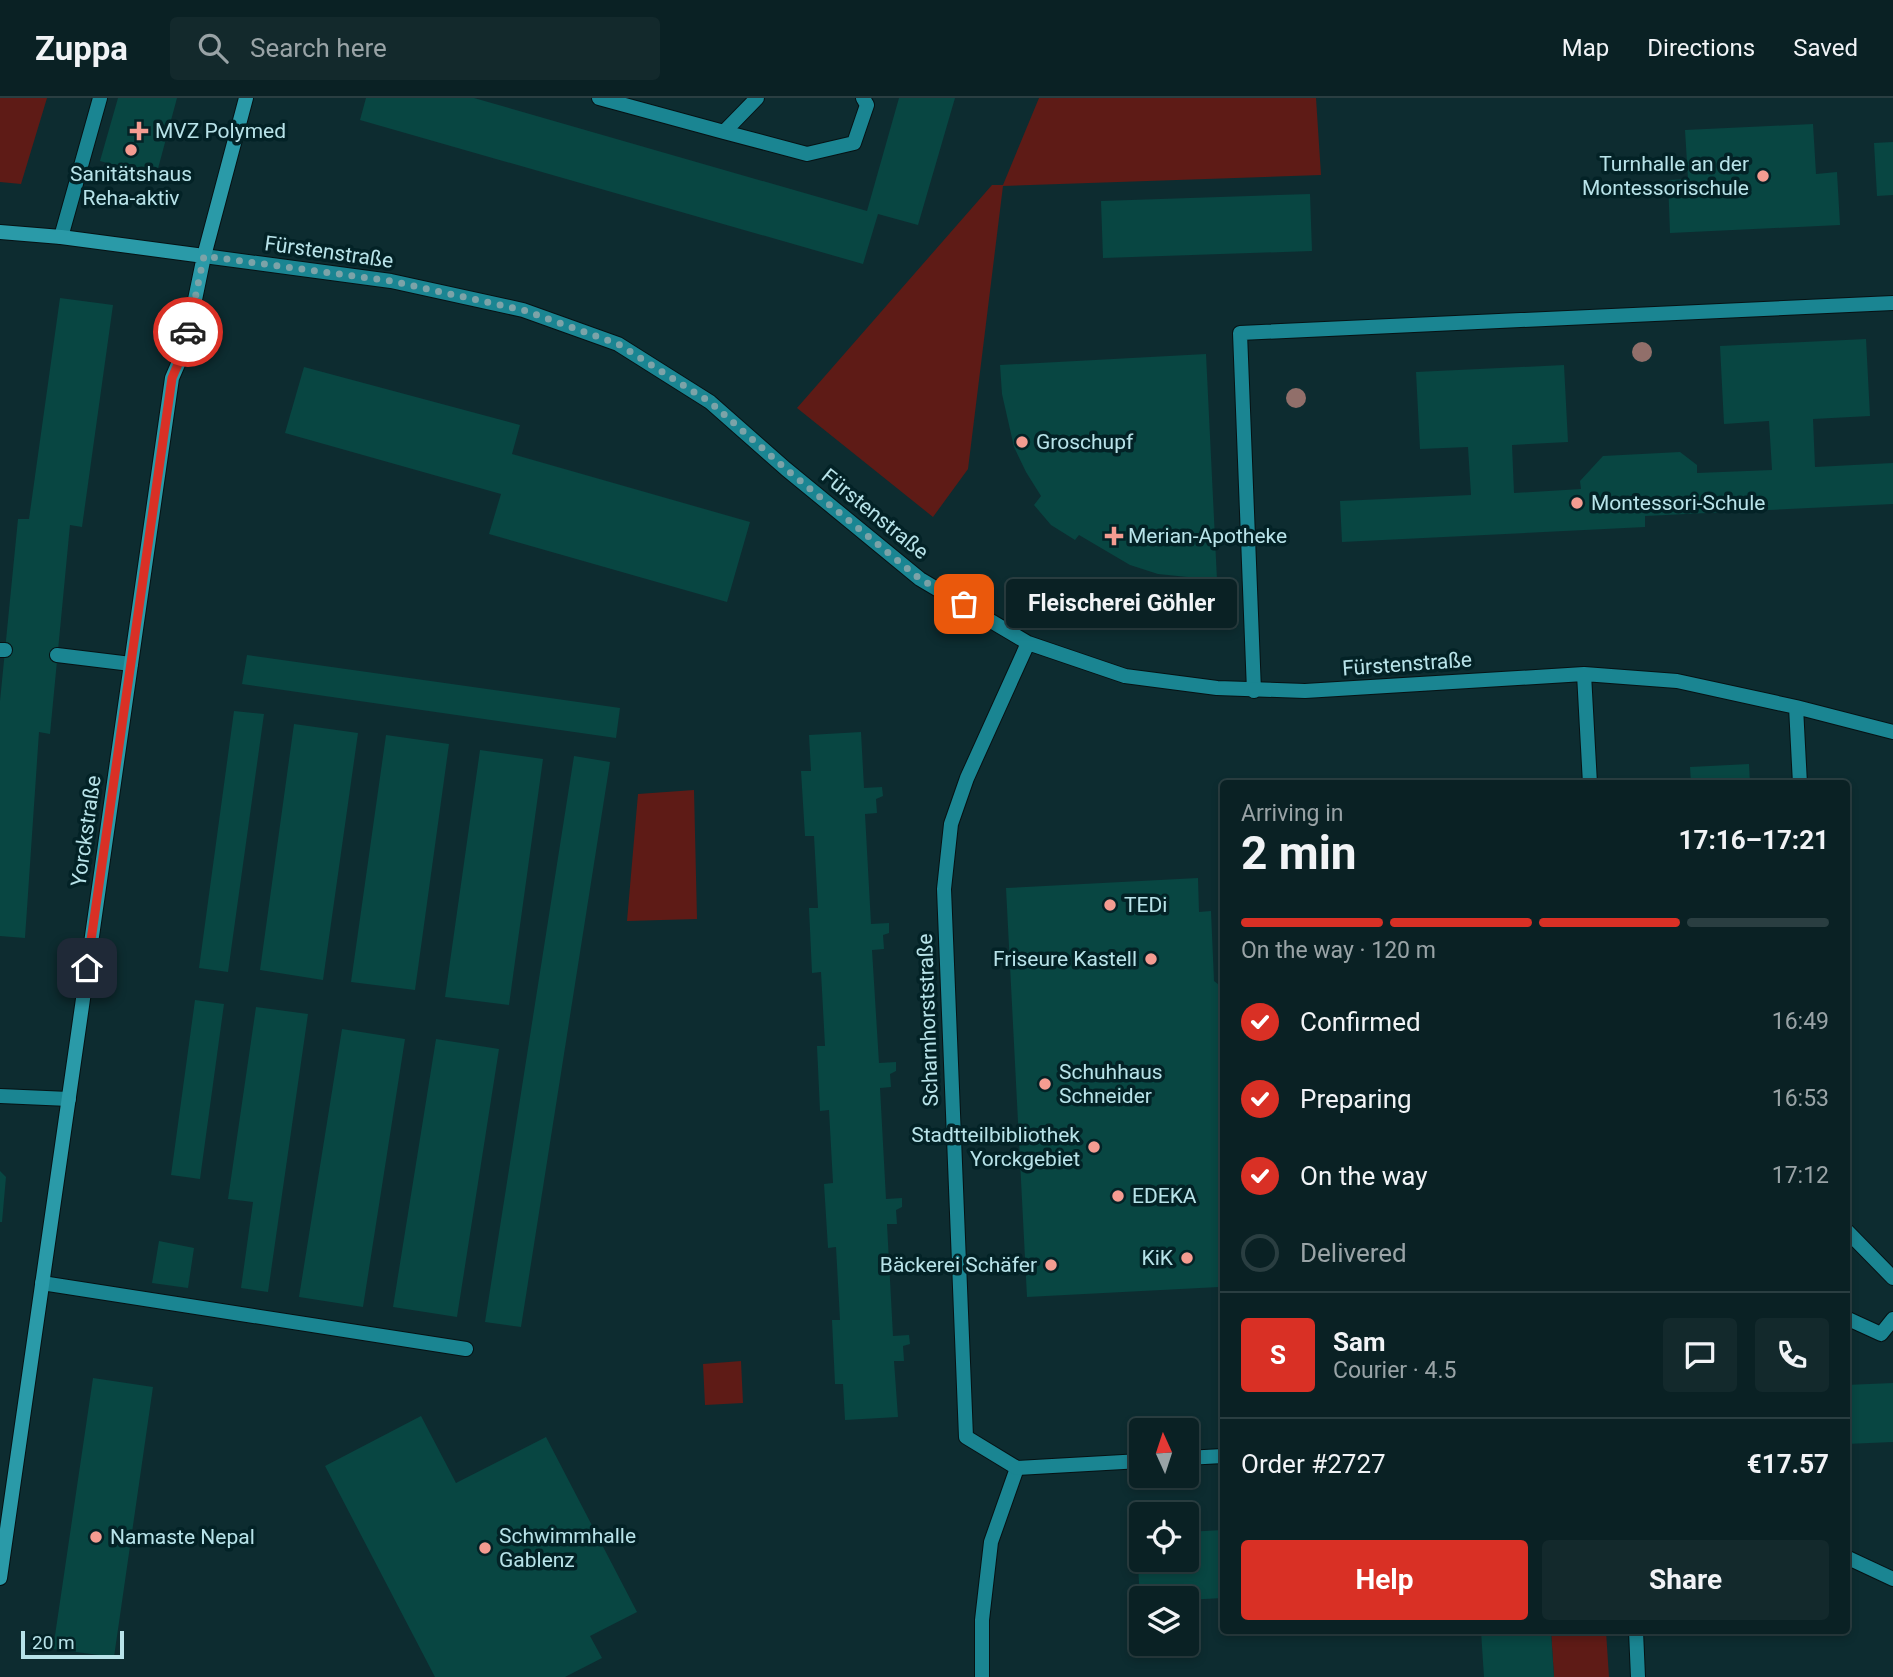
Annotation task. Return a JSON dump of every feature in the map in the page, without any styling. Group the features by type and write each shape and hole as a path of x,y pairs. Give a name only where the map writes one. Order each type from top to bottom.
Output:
{"main road":[{"name":"Yorckstraße","path":"0,1578 172,378 185,348 204,256 246,98"},
{"name":"Fürstenstraße","path":"0,232 61,237 204,256"}],"street":[{"path":"61,237 100,98"},
{"path":"599,98 807,154 853,144 867,105 863,98"},
{"path":"724,132 757,98"},
{"name":"Fürstenstraße","path":"204,256 391,281 523,310 618,344 710,402 786,469 920,579 1028,643 1125,676 1254,691 1305,691 1584,674 1677,681 1893,732"},
{"path":"1254,691 1240,333 1893,303"},
{"name":"Scharnhorststraße","path":"1017,1468 966,1437 944,889 951,824 967,778 1028,643"},
{"path":"57,655 131,664"},
{"path":"1584,674 1590,780"},
{"path":"1796,707 1800,780"},
{"path":"0,1096 69,1099"},
{"path":"1850,1234 1893,1278"},
{"path":"42,1283 466,1349"},
{"path":"1850,1320 1881,1334 1893,1319"},
{"path":"1199,1457 1220,1456"},
{"path":"982,1677 982,1620 991,1542 1017,1468 1129,1462"},
{"path":"1850,1559 1893,1579"},
{"path":"1636,1634 1638,1677"}],"shaded area":[{"path":"0,98 47,98 21,184 0,182"},
{"path":"1039,98 1316,98 1321,175 1003,186 968,469 933,517 797,408 992,185 1003,185"},
{"path":"694,790 697,919 627,921 638,794"},
{"path":"741,1361 743,1403 705,1405 703,1364"},
{"path":"1551,1634 1606,1634 1609,1677 1554,1677"}],"building":[{"name":"MVZ Polymed","path":"118,98 177,98 156,176 100,161"},
{"path":"366,98 474,98 867,211 899,98 955,98 918,225 878,214 863,264 360,120"},
{"name":"Turnhalle an der Montessorischule","path":"1813,124 1816,174 1837,172 1840,225 1670,233 1668,180 1688,179 1685,130"},
{"path":"1893,142 1893,195 1877,196 1874,143"},
{"path":"1310,194 1312,251 1103,258 1101,201"},
{"path":"60,298 113,305 82,527 70,525 50,734 39,732 25,938 0,936 0,701 18,519 29,519"},
{"path":"1866,339 1870,416 1813,419 1815,467 1893,463 1893,504 1645,516 1645,527 1342,542 1340,501 1471,495 1468,447 1420,449 1416,372 1564,365 1568,442 1512,445 1514,493 1581,489 1580,481 1603,456 1680,452 1697,465 1697,473 1772,470 1769,421 1724,424 1720,346"},
{"path":"1206,354 1217,580 1158,574 1130,565 1079,535 1075,540 1051,525 1034,505 1041,496 1014,447 1002,394 1000,365"},
{"path":"304,367 520,425 512,454 750,522 727,602 489,534 501,494 285,433"},
{"path":"247,655 620,708 616,738 242,684"},
{"path":"234,711 264,714 228,972 199,968"},
{"path":"294,724 358,733 323,980 260,970"},
{"path":"861,732 864,788 882,787 883,796 876,799 877,813 865,814 871,924 889,923 889,933 883,935 884,949 872,950 879,1063 896,1062 896,1071 890,1074 891,1087 880,1088 886,1199 902,1198 902,1207 896,1210 897,1224 887,1224 893,1336 909,1335 910,1344 903,1346 904,1361 894,1361 898,1417 845,1420 843,1384 835,1384 832,1320 840,1320 836,1247 828,1248 824,1184 833,1183 829,1110 820,1111 817,1046 825,1046 821,972 812,973 809,908 818,908 814,836 805,836 801,771 811,771 809,735"},
{"path":"386,735 449,744 415,990 351,982"},
{"path":"480,750 543,759 509,1005 445,997"},
{"path":"574,756 610,762 521,1327 485,1322"},
{"path":"1749,764 1750,780 1691,780 1690,767"},
{"path":"1198,878 1199,912 1211,911 1214,981 1220,986 1219,1287 1027,1297 1006,888"},
{"path":"195,1000 224,1004 200,1179 171,1175"},
{"path":"256,1007 308,1014 268,1292 241,1288 253,1202 228,1199"},
{"path":"342,1029 405,1039 363,1307 299,1297"},
{"path":"436,1039 499,1049 457,1317 393,1307"},
{"path":"0,1171 6,1177 2,1222 0,1222"},
{"path":"159,1241 194,1248 188,1288 152,1283"},
{"path":"93,1378 153,1387 114,1657 53,1649"},
{"path":"1893,1383 1893,1442 1850,1444 1850,1385"},
{"name":"Schwimmhalle Gablenz","path":"421,1416 456,1483 546,1437 637,1612 590,1636 602,1658 565,1677 435,1677 325,1466"},
{"path":"1220,1530 1220,1598 1199,1599 1199,1586 1139,1586 1138,1572 1199,1572 1199,1531"},
{"path":"1481,1634 1551,1634 1554,1677 1484,1677"}],"way so far":[{"path":"188,332 204,256 391,281 523,310 618,344 710,402 786,469 920,579 964,604"}],"place":[{"name":"MVZ Polymed","path":"139,131"},
{"name":"Sanitätshaus Reha-aktiv","path":"131,150"},
{"name":"Turnhalle an der Montessorischule","path":"1763,176"},
{"name":"Groschupf","path":"1022,442"},
{"name":"Montessori-Schule","path":"1577,503"},
{"name":"Merian-Apotheke","path":"1114,536"},
{"name":"Fleischerei Göhler","path":"964,604"},
{"name":"TEDi","path":"1110,905"},
{"name":"Friseure Kastell","path":"1151,959"},
{"name":"Schuhhaus Schneider","path":"1045,1084"},
{"name":"Stadtteilbibliothek Yorckgebiet","path":"1094,1147"},
{"name":"EDEKA","path":"1118,1196"},
{"name":"KiK","path":"1187,1258"},
{"name":"Bäckerei Schäfer","path":"1051,1265"},
{"name":"Namaste Nepal","path":"96,1537"},
{"name":"Schwimmhalle Gablenz","path":"485,1548"}],"route":[{"path":"87,968 172,378 185,348 188,332"}]}
